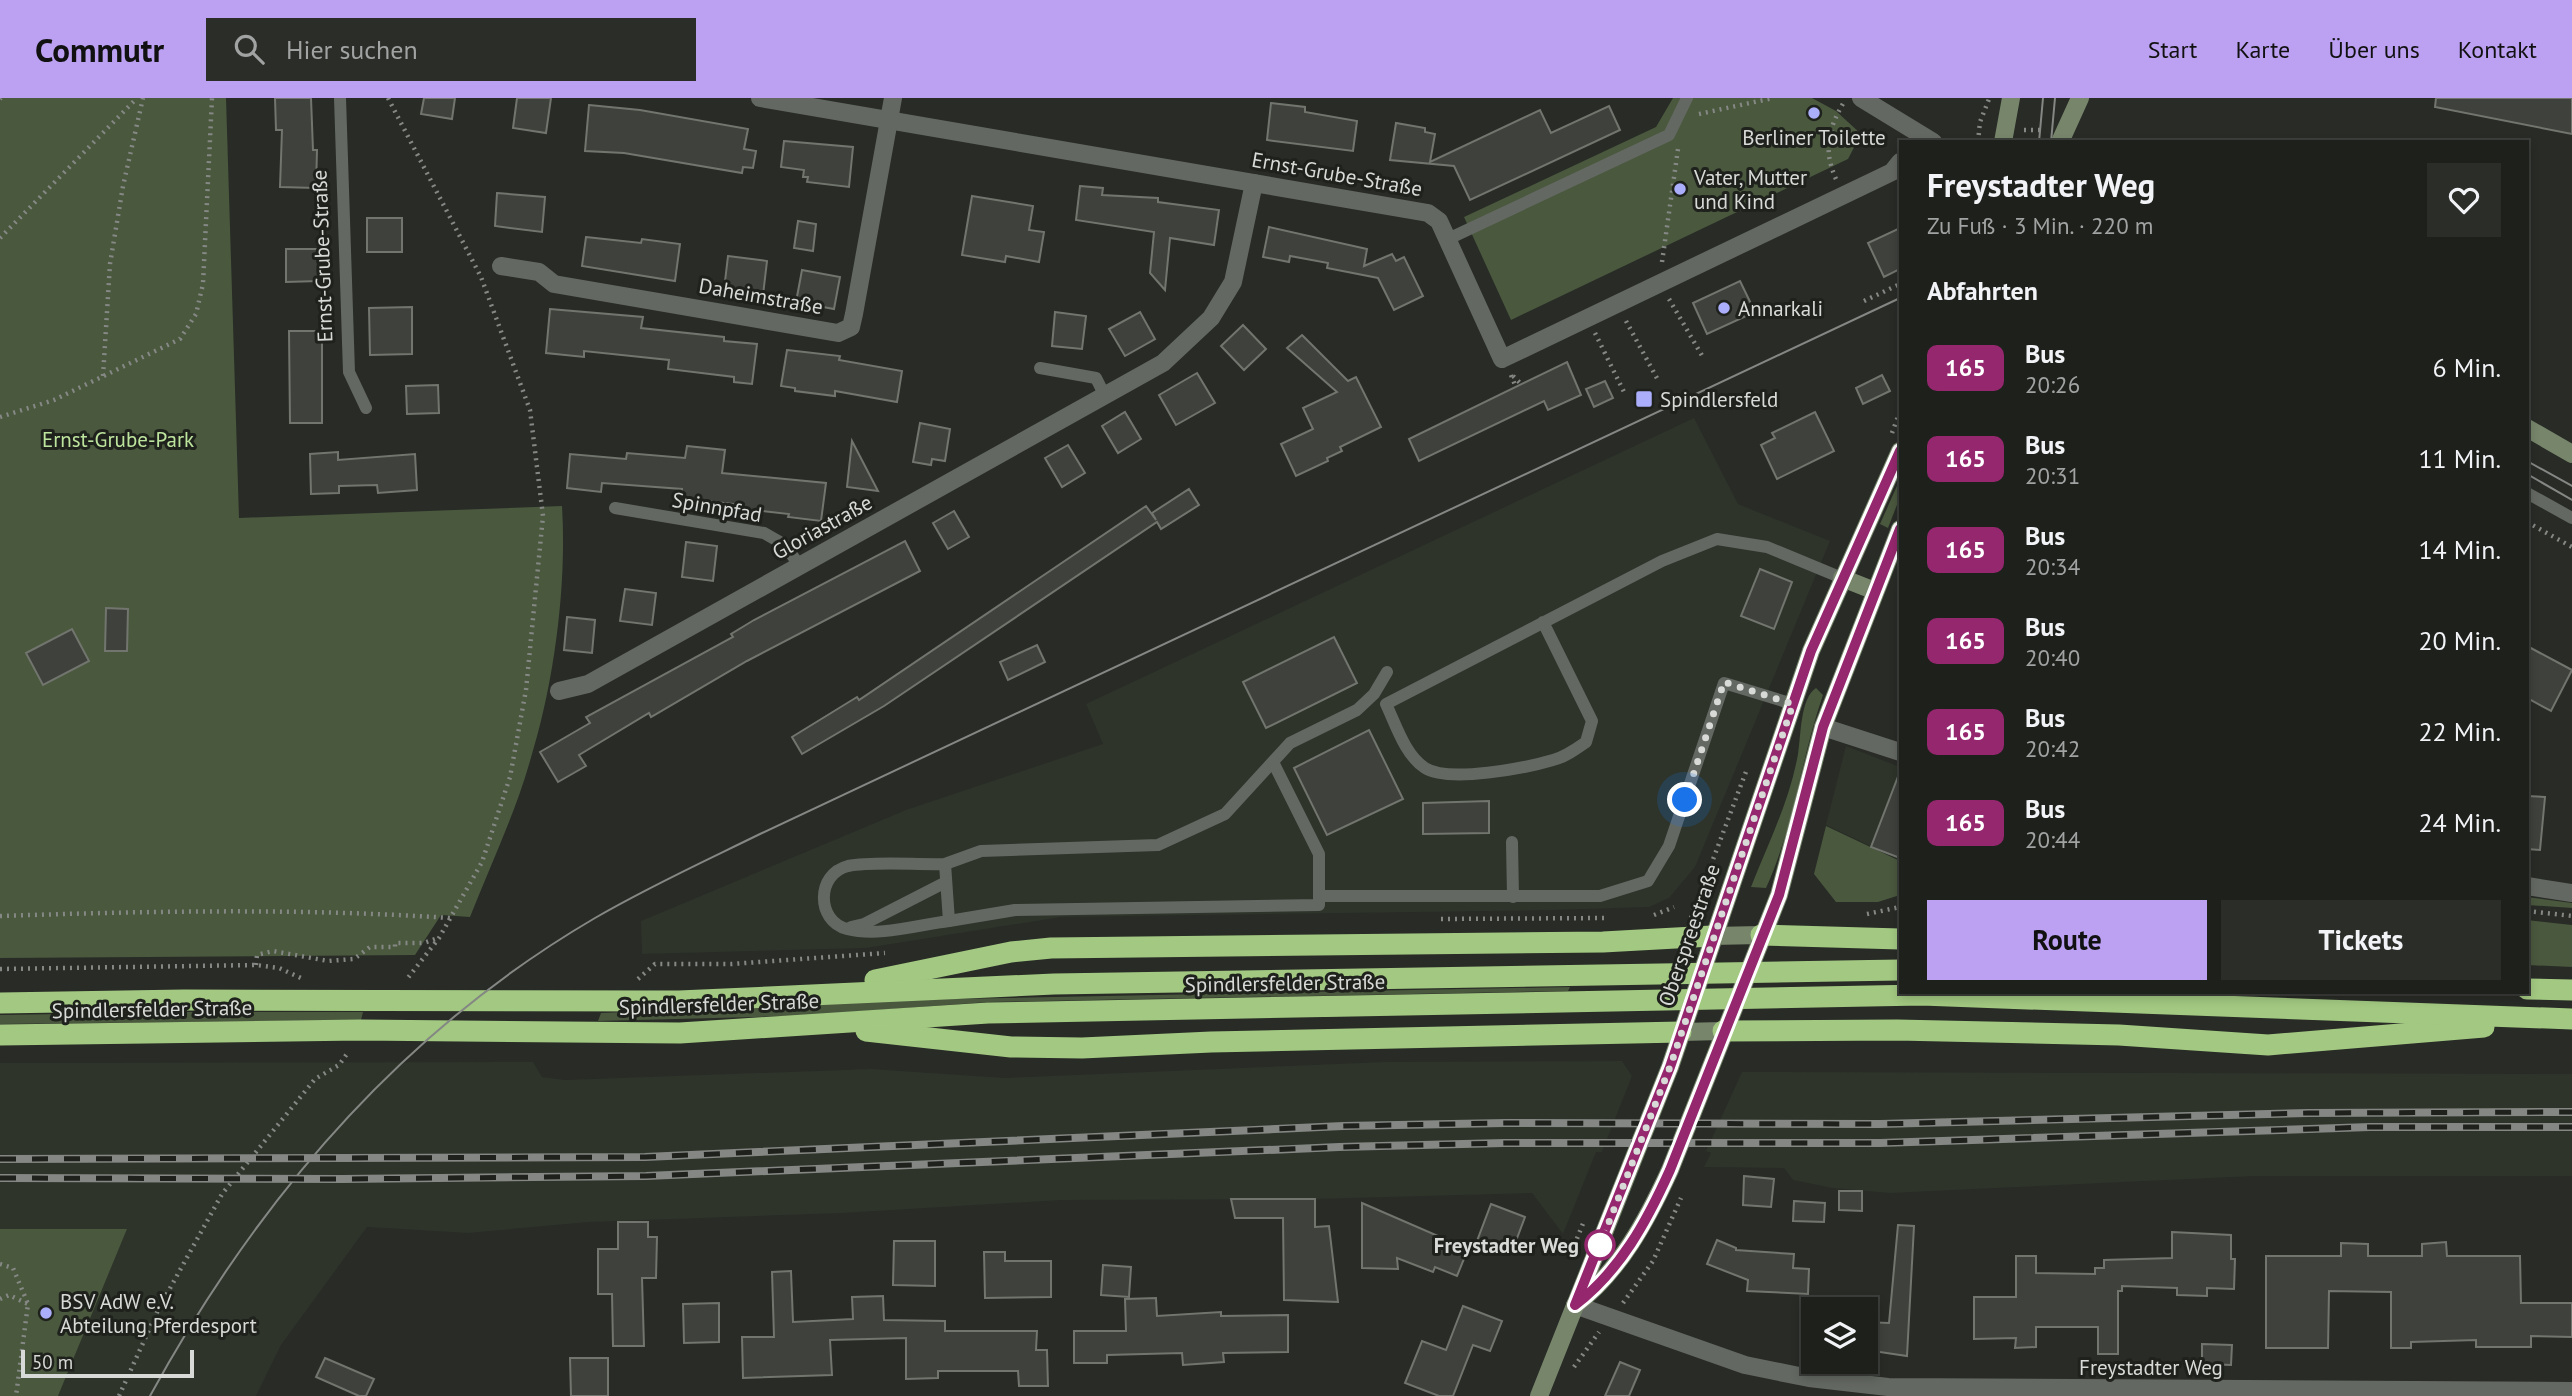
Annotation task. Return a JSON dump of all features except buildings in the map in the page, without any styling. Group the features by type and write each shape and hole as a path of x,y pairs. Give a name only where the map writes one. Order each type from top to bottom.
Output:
{"highway":[{"path":"1761,935 1899,939"},
{"path":"822,993 1011,952 1051,948 1577,943 1712,936"},
{"name":"Spindlersfelder Straße","path":"0,1003 383,999 679,1001 1041,984 1899,970"},
{"path":"2529,983 2566,990"},
{"path":"2529,989 2566,990"},
{"name":"Spindlersfelder Straße","path":"0,1035 358,1037 535,1032 680,1033 988,1013 1922,995 2566,1018"},
{"path":"1723,1031 1897,1030 2119,1035 2267,1045 2384,1038 2566,1018"},
{"path":"822,1025 932,1040 1058,1048 1681,1032"}],"main road":[{"path":"2004,136 2011,98"},
{"path":"2062,136 2080,98"},
{"path":"2529,429 2572,454"},
{"name":"Oberspreestraße","path":"1539,1396 1681,1032 1811,651 1899,453"},
{"name":"Oberspreestraße","path":"1575,1305 1601,1285 1650,1214 1783,883 1823,727 1899,531"},
{"path":"1842,578 1875,591"},
{"path":"1712,936 1761,935"},
{"path":"1681,1032 1723,1031"}],"street":[{"name":"Ernst-Grube-Straße","path":"760,98 1428,213 1439,221 1503,359 1892,172 1899,163"},
{"path":"889,122 893,98"},
{"path":"1861,98 1922,139"},
{"name":"Daheimstraße","path":"501,266 539,272 554,284 838,332 850,327 854,314 889,122"},
{"name":"Gloriastraße","path":"559,691 589,684 1163,363 1211,318 1233,282 1254,183"},
{"path":"1823,727 1899,752"},
{"path":"2529,886 2572,893"},
{"name":"Freystadter Weg","path":"1575,1305 1745,1365 1809,1378 1888,1387 2025,1393 2572,1391"}],"lane":[{"name":"Ernst-Grube-Straße","path":"341,98 349,372 366,408"},
{"path":"1448,239 1669,135 1687,98"},
{"path":"1040,368 1096,378 1105,396"},
{"path":"2529,494 2572,518"},
{"name":"Spinnpfad","path":"615,508 764,533 785,545 799,565"},
{"path":"1543,622 1592,721 1586,743 1555,760 1518,767 1461,774 1438,773 1424,768 1409,751 1386,704 1543,622 1662,561 1717,539 1767,547 1842,578"},
{"path":"1273,762 1319,854 1319,905 1016,910 865,933 844,928 829,916 822,895 827,881 835,872 848,866 946,864 981,851 1158,845 1225,814 1290,743 1357,710 1374,694 1387,671"},
{"path":"1319,896 1600,896 1648,881 1669,846 1724,682 1793,704"},
{"path":"1512,842 1513,897"},
{"path":"946,864 949,921"},
{"path":"844,928 864,924 946,883"}],"path":[{"path":"0,238 137,98"},
{"path":"103,376 110,264 123,186 143,98"},
{"path":"0,417 54,400 180,339 196,314 204,284 212,98"},
{"path":"388,98 481,277 530,410 543,516 526,690 510,777 482,862 439,938 405,980"},
{"path":"1661,268 1662,240 1682,132 1677,119 1773,98"},
{"path":"1843,196 1830,165 1827,149 1832,123 1846,98"},
{"path":"1978,140 1985,107"},
{"path":"1979,129 2004,136 2062,136"},
{"path":"1864,301 1899,284"},
{"path":"1617,304 1659,382"},
{"path":"1674,308 1704,359"},
{"path":"1593,330 1624,392"},
{"path":"2529,523 2572,547"},
{"path":"1859,914 1899,907"},
{"path":"2529,911 2572,916"},
{"path":"0,916 136,912 390,914 450,918"},
{"path":"256,965 257,955 273,951 328,961 354,959 370,947 395,947 395,943 424,943 439,938"},
{"path":"0,969 256,965 279,968 309,979"},
{"path":"119,1396 158,1310 222,1194 315,1079 339,1065 358,1037"},
{"path":"0,1264 13,1268 28,1304 16,1396"},
{"path":"0,1293 28,1304"},
{"path":"0,1299 9,1295"},
{"path":"1570,1375 1609,1318"}],"shaded area":[{"path":"1694,418 1738,504 1830,541 1695,867 1669,898 1649,907 1553,910 1061,917 866,948 642,954 641,921 906,810 1103,744 1086,704"},
{"path":"1846,746 1899,767 1899,860 1826,825"},
{"path":"1622,1061 1632,1076 1602,1152 1596,1152 1563,1234 1532,1193 1315,1199 1062,1200 842,1213 589,1222 468,1233 367,1227 281,1345 256,1396 58,1396 127,1229 0,1229 0,1063 533,1062 542,1077 565,1080 871,1069 1005,1078 1384,1062"},
{"path":"1742,1072 2572,1074 2572,1176 2254,1176 1890,1193 1833,1188 1793,1180 1784,1168 1704,1167 1711,1153 1706,1151"}],"green space":[{"name":"Ernst-Grube-Park","path":"0,98 226,98 239,518 562,506 562,569 557,635 546,700 524,781 470,917 441,915 415,955 0,958"},
{"path":"1673,98 1812,98 1836,111 1861,134 1848,159 1511,320 1464,217 1656,127"},
{"path":"1899,481 1899,500 1888,528 1880,524"},
{"path":"1816,688 1823,695 1784,841 1766,888 1751,887 1790,788 1804,709"},
{"path":"1826,826 1899,861 1899,895 1878,902 1836,902 1814,874"},
{"path":"2529,897 2572,903 2572,908 2529,905"},
{"path":"2529,920 2572,925 2572,967 2529,965"},
{"path":"1570,987 1568,991 989,1002 795,1016 598,1021 601,1013 903,1000"},
{"path":"363,1012 361,1020 0,1024 0,1015"},
{"name":"BSV AdW e.V. Abteilung Pferdesport","path":"0,1229 127,1229 58,1396 0,1396"}],"tram line":[{"path":"2039,140 2043,98"},
{"path":"2051,140 2055,98"},
{"path":"150,1396 237,1255 286,1189 340,1126 397,1068 458,1013 524,963 595,918 760,834 1899,298"},
{"path":"2529,462 2572,486"},
{"path":"2529,475 2572,500"}],"railway":[{"path":"0,1159 645,1157 1343,1126 1505,1123 1880,1124 2308,1113 2572,1112"},
{"path":"0,1178 646,1176 1339,1147 1504,1143 1880,1143 2370,1127 2572,1127"}],"bus line":[{"name":"165","path":"1899,453 1811,651 1712,936 1670,1067 1575,1305 1601,1285 1650,1214 1670,1170 1779,895 1823,727 1899,531"}],"place":[{"name":"Berliner Toilette","path":"1814,113"},
{"name":"Vater, Mutter und Kind","path":"1680,189"},
{"name":"Annarkali","path":"1724,308"},
{"name":"Spindlersfeld","path":"1644,399"},
{"name":"Freystadter Weg","path":"1600,1245"},
{"name":"BSV AdW e.V. Abteilung Pferdesport","path":"46,1313"}],"route":[{"path":"1600,1245 1670,1067 1712,936 1793,704 1724,682 1685,800"}]}
